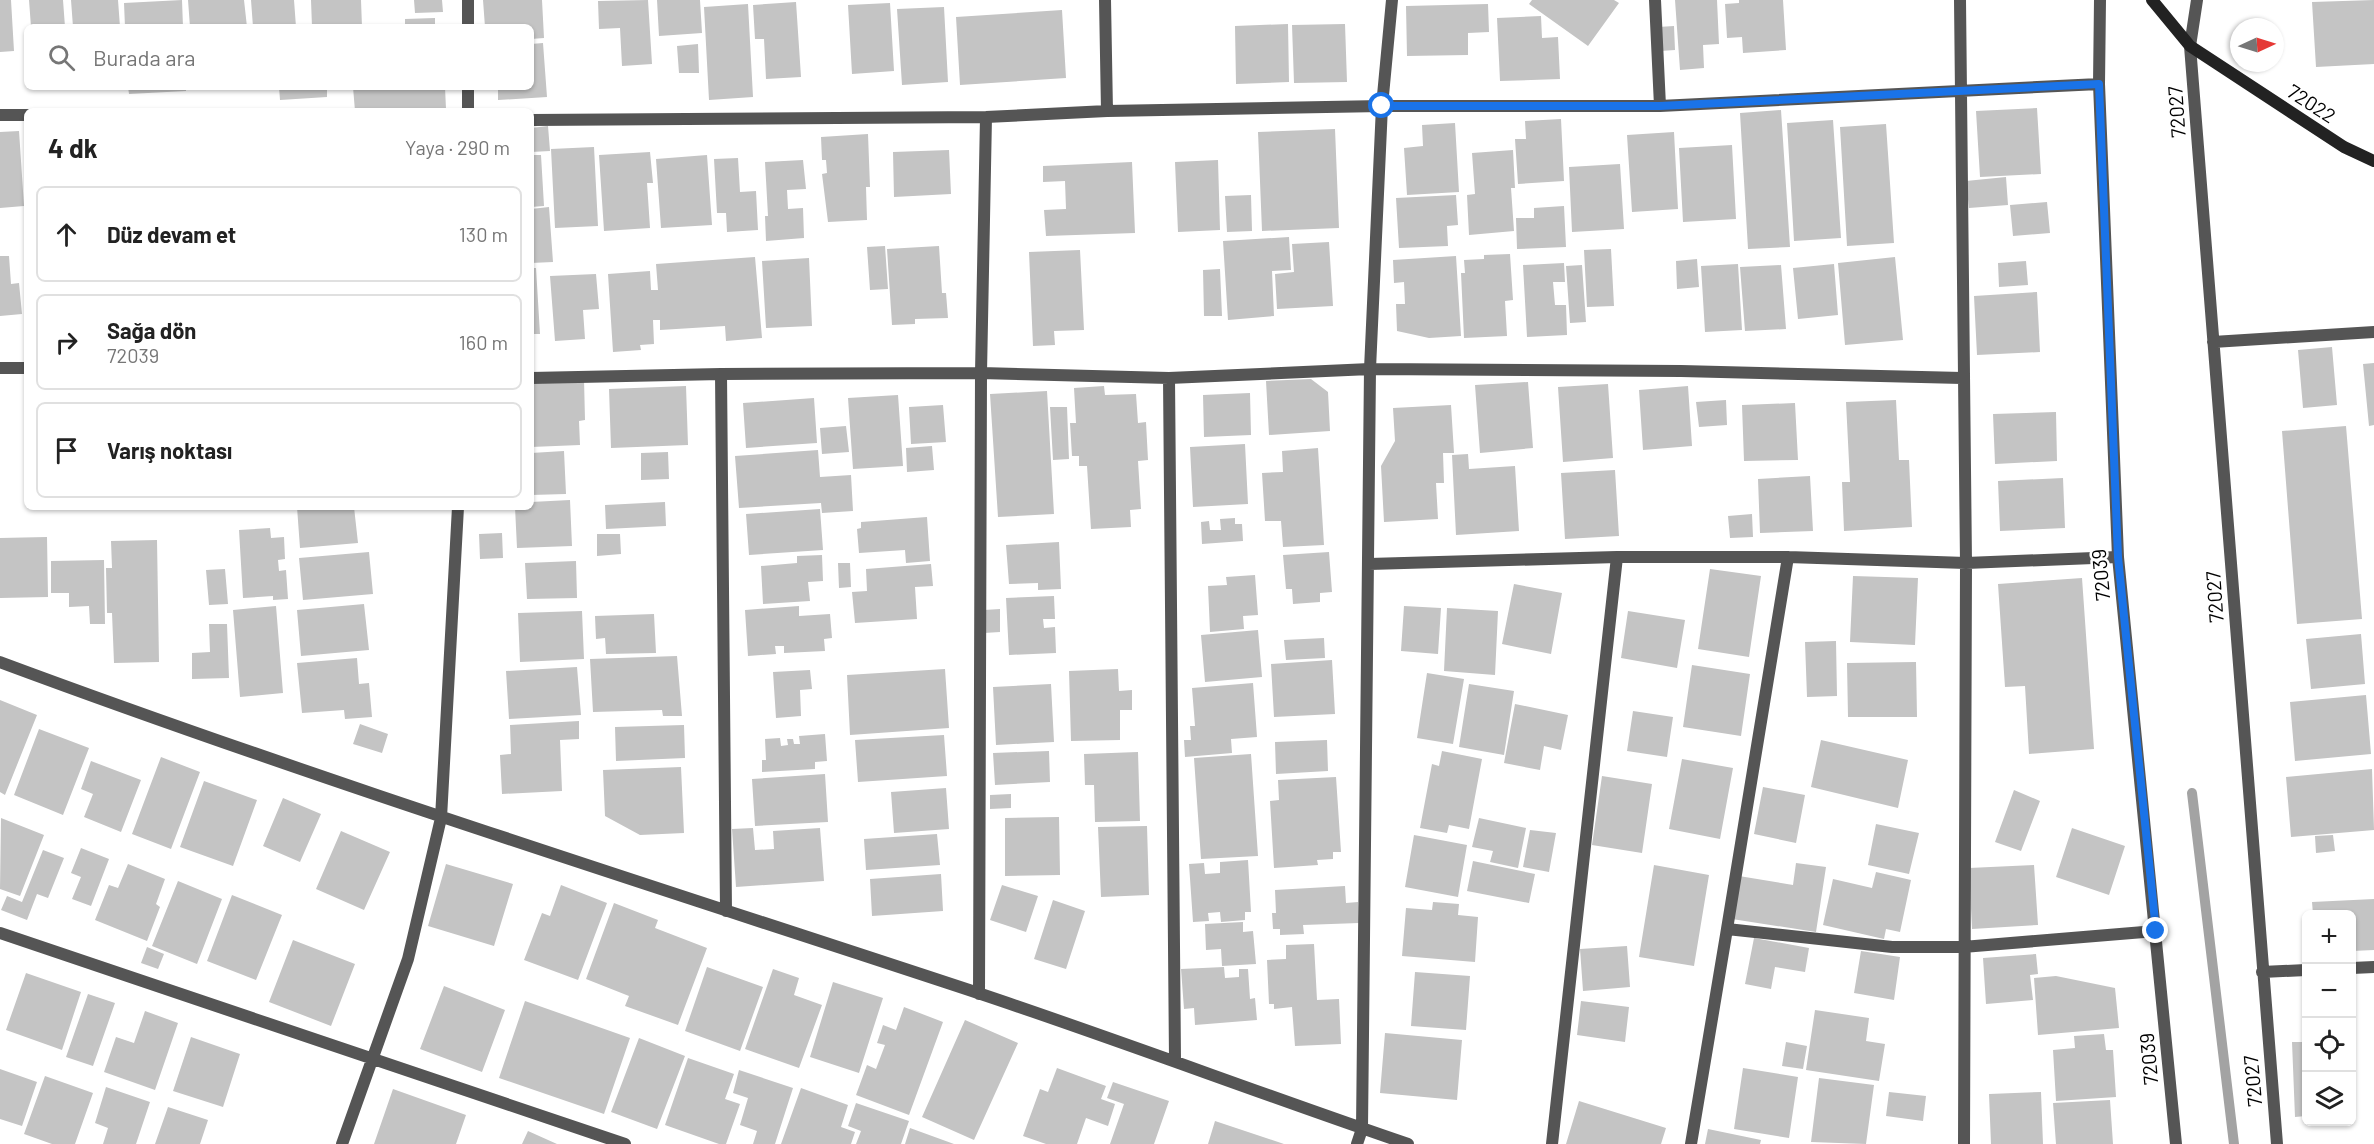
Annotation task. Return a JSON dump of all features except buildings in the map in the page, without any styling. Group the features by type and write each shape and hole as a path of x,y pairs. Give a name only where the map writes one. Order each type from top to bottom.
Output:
{"main road":[{"name":"72022","path":"2152,0 2190,46 2344,147 2374,161"}],"street":[{"path":"468,0 468,24"},
{"path":"1105,0 1107,111"},
{"path":"1357,1144 1362,1129 1370,369 1382,106 1392,0"},
{"path":"1655,0 1660,106"},
{"path":"1960,0 1962,378 1966,563 1964,1144"},
{"name":"72039","path":"2100,0 2099,84 2118,557 2176,1144"},
{"name":"72027","path":"2197,0 2190,46 2277,1144"},
{"path":"534,120 986,117 1107,111 1382,106 1660,106 2099,84"},
{"path":"468,90 468,108"},
{"path":"0,115 24,115"},
{"path":"979,994 981,373 986,117"},
{"path":"2213,342 2374,332"},
{"path":"0,368 24,368"},
{"path":"534,378 721,374 981,373 1169,378 1370,369 1681,371 1962,378"},
{"path":"721,374 726,911"},
{"path":"1169,378 1175,1060"},
{"path":"342,1144 408,959 441,818 458,510"},
{"path":"1369,564 1617,557 1788,557 1966,563 2118,557"},
{"path":"1552,1144 1617,557"},
{"path":"1691,1144 1788,557"},
{"path":"0,662 196,735 1175,1060 1408,1144"},
{"path":"1727,929 1892,947 1963,947 2156,931"},
{"path":"0,933 608,1141 625,1144"},
{"path":"2356,968 2374,967"},
{"path":"2262,972 2302,970"}],"waterway":[{"path":"2192,793 2234,1144"}],"route":[{"path":"1382,106 1660,106 2099,84 2118,557 2156,931"}]}
